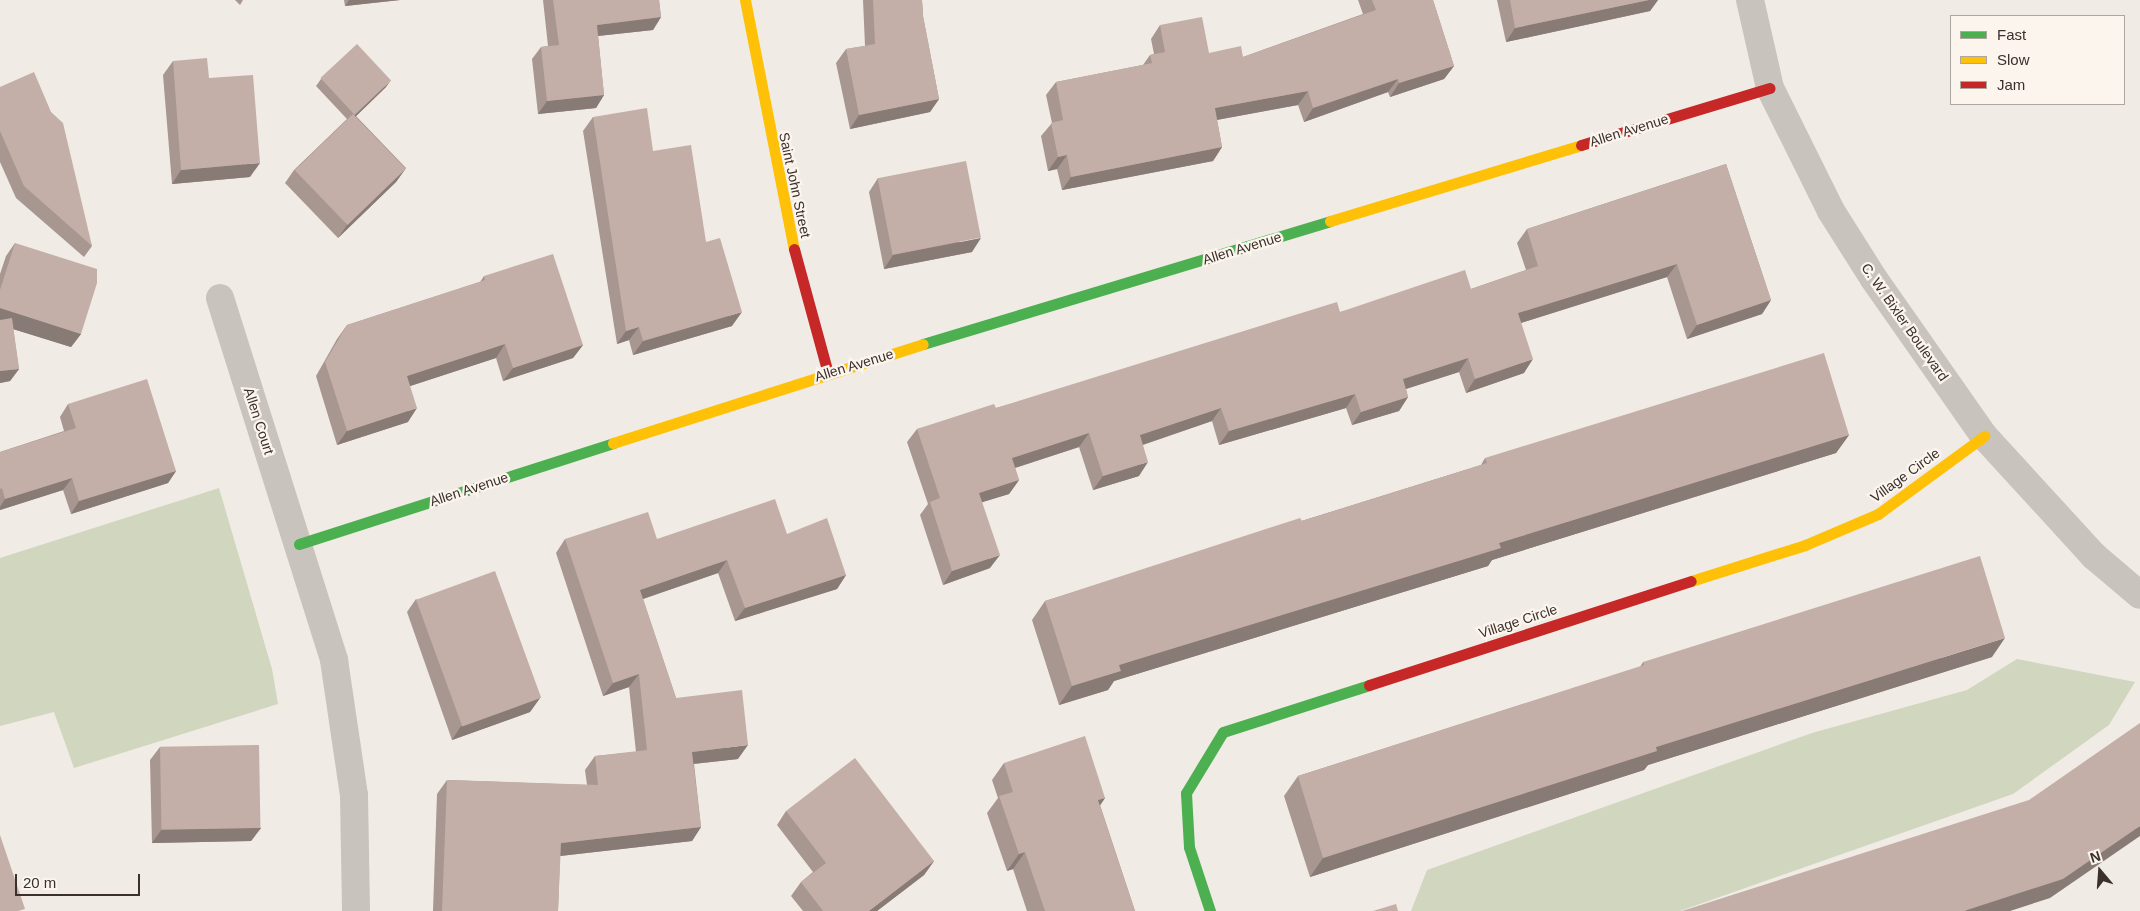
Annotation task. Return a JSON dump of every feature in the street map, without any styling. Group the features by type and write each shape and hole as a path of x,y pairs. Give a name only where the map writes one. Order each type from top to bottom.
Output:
{"street":[{"name":"Saint John Street","path":"745,0 786,222 828,373"},
{"name":"C. W. Bixler Boulevard","path":"1750,0 1770,88 1831,211 1874,279 1984,436 2094,556 2140,595"},
{"name":"Allen Avenue","path":"299,544 828,373 1770,88"},
{"name":"Allen Court","path":"220,298 299,544"},
{"name":"Village Circle","path":"1210,911 1189,847 1186,792 1224,732 1805,545 1878,514 1984,436"},
{"path":"299,544 335,670 354,795 356,911"}],"green space":[{"path":"219,488 272,669 278,704 74,768 54,712 0,726 0,558"},
{"path":"2017,659 2135,682 2109,725 2013,794 1680,911 1411,911 1427,870 1812,733 1967,690"}],"building":[{"path":"553,0 659,0 661,17 597,25 604,95 547,101 541,47 559,45"},
{"path":"873,0 922,0 923,16 939,99 859,115 846,49 875,44"},
{"path":"1372,0 1433,0 1454,66 1399,83 1398,79 1313,108 1308,91 1215,108 1222,147 1071,177 1067,155 1058,157 1051,123 1063,120 1056,82 1152,63 1150,55 1165,52 1160,25 1202,17 1209,53 1241,46 1243,57 1376,10"},
{"path":"1510,0 1649,0 1515,28"},
{"path":"357,44 391,81 355,115 320,78"},
{"path":"207,58 209,78 253,75 260,163 181,170 173,61"},
{"path":"34,72 51,112 63,123 92,246 24,186 0,131 0,87"},
{"path":"647,108 653,151 691,145 706,242 720,238 742,312 643,341 639,327 626,331 593,117"},
{"path":"353,114 406,169 348,225 295,170"},
{"path":"966,161 981,238 893,255 878,178"},
{"path":"1726,164 1771,300 1697,325 1677,264 1518,313 1533,359 1475,379 1468,358 1403,379 1408,397 1361,412 1355,394 1229,431 1221,408 1140,435 1148,462 1103,476 1089,433 1012,458 1019,480 979,493 1000,555 952,571 930,502 940,498 917,429 994,404 996,408 1337,302 1340,312 1465,270 1471,289 1538,266 1527,229"},
{"path":"15,243 97,269 97,283 81,334 0,308 0,290"},
{"path":"553,254 583,345 513,368 505,344 407,376 417,408 347,431 325,362 347,325 485,280 484,276"},
{"path":"12,318 19,369 0,371 0,320"},
{"path":"1824,353 1849,435 1499,543 1501,548 1119,665 1121,671 1072,686 1045,601 1300,518 1302,521 1487,463 1485,458"},
{"path":"147,379 176,471 79,501 72,478 5,499 2,488 0,489 0,452 76,428 68,404"},
{"path":"775,499 787,534 827,518 846,575 745,608 727,560 640,590 676,698 742,690 748,745 692,752 701,827 561,843 558,911 442,911 447,780 598,785 595,756 647,750 639,674 613,683 565,539 648,512 657,539"},
{"path":"1980,556 2005,638 1656,747 1657,751 1323,858 1298,776 1644,665 1643,662"},
{"path":"495,571 541,698 462,727 416,600"},
{"path":"2140,723 2140,826 2063,879 1964,911 1682,911 2029,800"},
{"path":"1085,736 1105,798 1098,800 1135,911 1045,911 1025,852 1019,854 999,796 1013,792 1004,763"},
{"path":"259,745 260,828 161,830 160,747"},
{"path":"855,758 934,861 869,911 823,911 801,882 826,863 786,811"},
{"path":"0,835 25,909 0,911"},
{"path":"1396,904 1398,911 1373,911"}],"traffic: fast":[{"path":"923,344 1330,221"},
{"path":"299,544 613,443"},
{"path":"1210,911 1189,847 1186,793 1223,732 1369,685"}],"traffic: slow":[{"path":"745,0 794,249"},
{"path":"1330,221 1581,145"},
{"path":"613,443 923,344"},
{"path":"1691,581 1805,545 1878,514 1984,436"}],"traffic: jam":[{"path":"1581,145 1770,88"},
{"path":"794,249 828,373"},
{"path":"1369,685 1691,581"}]}
